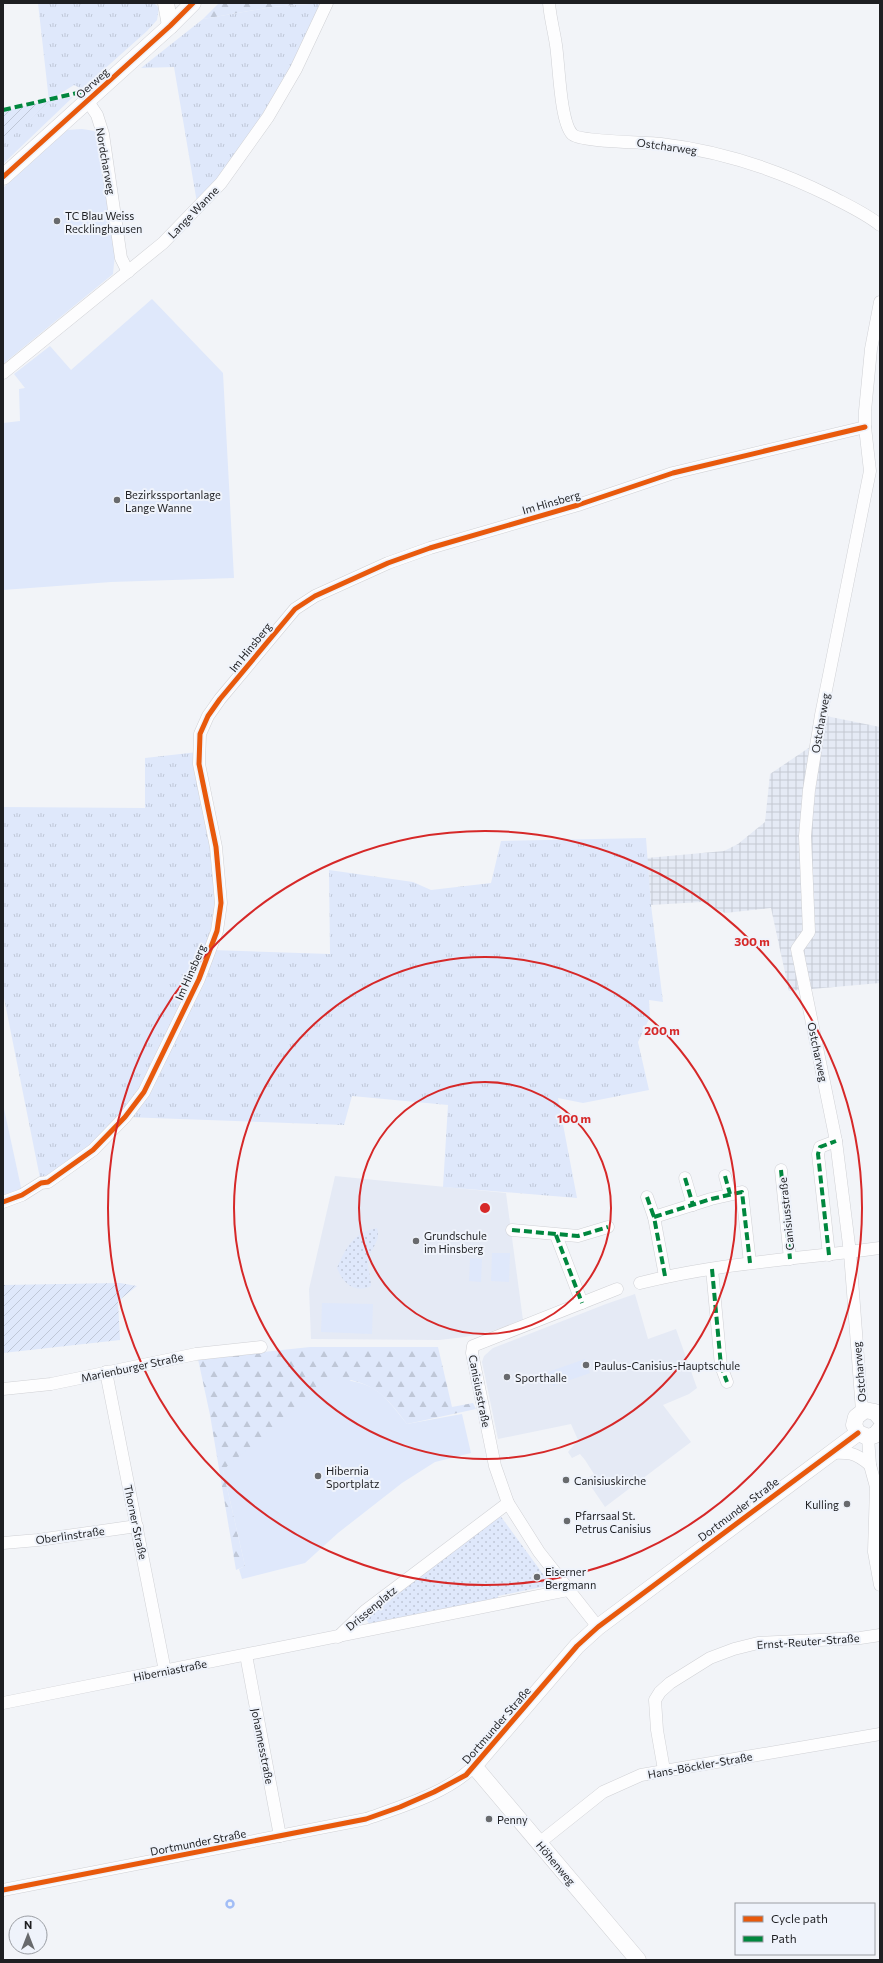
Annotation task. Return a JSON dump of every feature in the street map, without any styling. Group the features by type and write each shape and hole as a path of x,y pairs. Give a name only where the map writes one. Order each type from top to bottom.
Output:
{"main road":[{"path":"166,3 170,26"},
{"name":"Oerweg","path":"3,177 170,26 193,3"},
{"path":"869,1410 874,1424 854,1421 862,1412 869,1410"},
{"name":"Dortmunder Straße","path":"474,1766 577,1646 598,1627 829,1452 874,1424"},
{"name":"Höhenweg","path":"474,1766 638,1960"}],"street":[{"name":"Lange Wanne","path":"3,372 163,243 221,183 268,117 296,68 327,3"},
{"name":"Ostcharweg","path":"549,3 564,110 568,128 572,134 586,140 633,141 690,148 747,161 789,176 812,187 856,210 880,225"},
{"name":"Nordcharweg","path":"87,100 97,115 103,134 121,258 128,272"},
{"name":"Ostcharweg","path":"862,1412 850,1252 836,1142 797,949 809,932 805,836 809,790 822,708 870,471 865,427 868,374 880,302"},
{"name":"Im Hinsberg","path":"3,1202 22,1195 41,1183 48,1182 93,1150 125,1118 144,1092 153,1074 212,948 219,920 221,902 219,872 199,764 200,734 208,716 220,699 296,609 315,596 388,563 430,548 578,505 672,473 865,427"},
{"path":"829,1255 818,1149 820,1146 836,1142"},
{"name":"Canisiusstraße","path":"781,1170 790,1259"},
{"path":"725,1176 730,1194"},
{"path":"685,1178 693,1205"},
{"path":"654,1217 730,1194 742,1192 750,1263"},
{"path":"647,1197 654,1217 665,1276"},
{"path":"512,1230 578,1236 608,1227"},
{"path":"556,1234 582,1304"},
{"name":"Canisiusstraße","path":"640,1283 665,1276 750,1263 880,1248"},
{"path":"712,1269 721,1366 727,1382"},
{"name":"Canisiusstraße","path":"508,1502 495,1466 472,1353 473,1346 617,1289"},
{"name":"Marienburger Straße","path":"3,1389 51,1384 196,1354 261,1347"},
{"name":"Thorner Straße","path":"106,1372 165,1671"},
{"path":"874,1424 870,1465 878,1487 874,1552 880,1585"},
{"path":"829,1452 850,1452 859,1456 870,1465"},
{"path":"508,1502 535,1547 598,1627"},
{"name":"Drissenplatz","path":"338,1637 365,1611 508,1502"},
{"name":"Oberlinstraße","path":"3,1543 38,1540 137,1526"},
{"name":"Drissenplatz","path":"338,1637 568,1590"},
{"name":"Ernst-Reuter-Straße","path":"664,1770 657,1730 655,1700 660,1692 670,1683 710,1658 734,1649 752,1645 808,1640 860,1638 880,1634"},
{"name":"Hiberniastraße","path":"3,1703 338,1637"},
{"name":"Johannesstraße","path":"246,1656 280,1836"},
{"name":"Hans-Böckler-Straße","path":"539,1843 603,1792 641,1775 880,1734"},
{"name":"Dortmunder Straße","path":"3,1890 366,1819 400,1807 434,1792 466,1775 474,1766"}],"shaded area":[{"path":"821,715 880,727 880,983 789,991 771,908 725,913 702,902 651,905 647,858 724,851 738,844 765,822 770,774 816,743"},
{"name":"Grundschule im Hinsberg","path":"335,1176 506,1193 523,1320 492,1331 465,1337 439,1340 311,1339 309,1289"},
{"name":"Paulus-Canisius-Hauptschule","path":"635,1294 648,1339 676,1329 697,1388 689,1394 663,1405 691,1442 605,1507 586,1479 594,1474 585,1460 580,1454 572,1458 568,1452 578,1440 571,1424 498,1439 482,1362 484,1356 493,1348"}],"green space":[{"path":"38,3 154,3 159,8 157,20 147,31 82,89 74,85 50,100 73,97 3,164 3,144 49,101"},
{"path":"219,3 317,3 272,7 203,19"},
{"path":"322,3 304,41 263,116 234,158 197,203 174,67 141,68 203,19 272,7"},
{"path":"49,101 3,145 3,111"},
{"name":"TC Blau Weiss Recklinghausen","path":"82,129 95,131 98,138 115,254 113,274 3,364 3,188 67,130"},
{"name":"Bezirkssportanlage Lange Wanne","path":"152,299 223,373 234,578 111,582 3,590 3,423 20,421 19,389 25,388 14,374 50,346 71,370"},
{"path":"198,752 219,872 212,950 330,954 329,870 413,882 431,890 491,883 501,841 646,838 651,905 663,1002 649,1000 650,1017 638,1042 649,1090 583,1103 558,1098 577,1198 443,1187 448,1105 352,1096 344,1125 125,1117 41,1183 3,993 3,807 145,808 145,758"},
{"path":"3,1104 22,1192 3,1196"},
{"path":"377,1228 377,1240 368,1261 371,1286 359,1289 354,1288 342,1278 337,1268 344,1253 357,1237 362,1233"},
{"path":"492,1253 510,1253 509,1282 491,1281"},
{"path":"470,1258 482,1259 481,1282 469,1281"},
{"path":"120,1283 137,1286 118,1301 120,1340 3,1353 3,1285"},
{"path":"322,1303 373,1304 372,1334 321,1332"},
{"path":"310,1347 438,1347 452,1407 473,1403 476,1409 407,1424 384,1396 370,1387 351,1380 223,1470 245,1566 236,1570 210,1415 198,1359"},
{"path":"585,1359 590,1373 553,1386 548,1372"},
{"name":"Hibernia Sportplatz","path":"331,1378 358,1383 376,1390 390,1403 407,1424 462,1414 471,1453 435,1462 402,1483 338,1533 305,1563 242,1579 239,1569 245,1566 223,1470"},
{"path":"499,1514 551,1585 498,1596 499,1601 370,1625 366,1619 367,1616"}],"waterway":[{"path":"230,1900 234,1904 230,1908 226,1904 230,1900"}],"marked path":[{"path":"3,110 77,93 87,100"},
{"path":"829,1255 818,1154 820,1147 836,1141"},
{"path":"781,1170 790,1259"},
{"path":"725,1176 730,1194"},
{"path":"685,1178 693,1205"},
{"path":"665,1276 654,1217 711,1199 742,1192 750,1263"},
{"path":"647,1197 654,1217"},
{"path":"512,1230 578,1236 608,1227"},
{"path":"556,1235 582,1303"},
{"path":"712,1269 721,1366 727,1382"}],"cycle path":[{"path":"3,177 170,26 193,3"},
{"path":"3,1202 22,1195 41,1183 48,1182 93,1150 125,1117 144,1092 199,979 217,931 221,903 216,847 199,764 200,734 208,716 220,699 295,609 315,596 388,563 430,548 578,505 673,473 865,427"},
{"path":"3,1890 366,1819 400,1807 434,1792 466,1775 577,1646 598,1627 858,1433"}],"place":[{"name":"TC Blau Weiss Recklinghausen","path":"57,221"},
{"name":"Bezirkssportanlage Lange Wanne","path":"117,500"},
{"name":"Grundschule im Hinsberg","path":"416,1241"},
{"name":"Paulus-Canisius-Hauptschule","path":"586,1365"},
{"name":"Sporthalle","path":"507,1377"},
{"name":"Hibernia Sportplatz","path":"318,1476"},
{"name":"Canisiuskirche","path":"566,1480"},
{"name":"Kulling","path":"847,1504"},
{"name":"Pfarrsaal St. Petrus Canisius","path":"567,1521"},
{"name":"Eiserner Bergmann","path":"537,1577"},
{"name":"Penny","path":"489,1819"}]}
